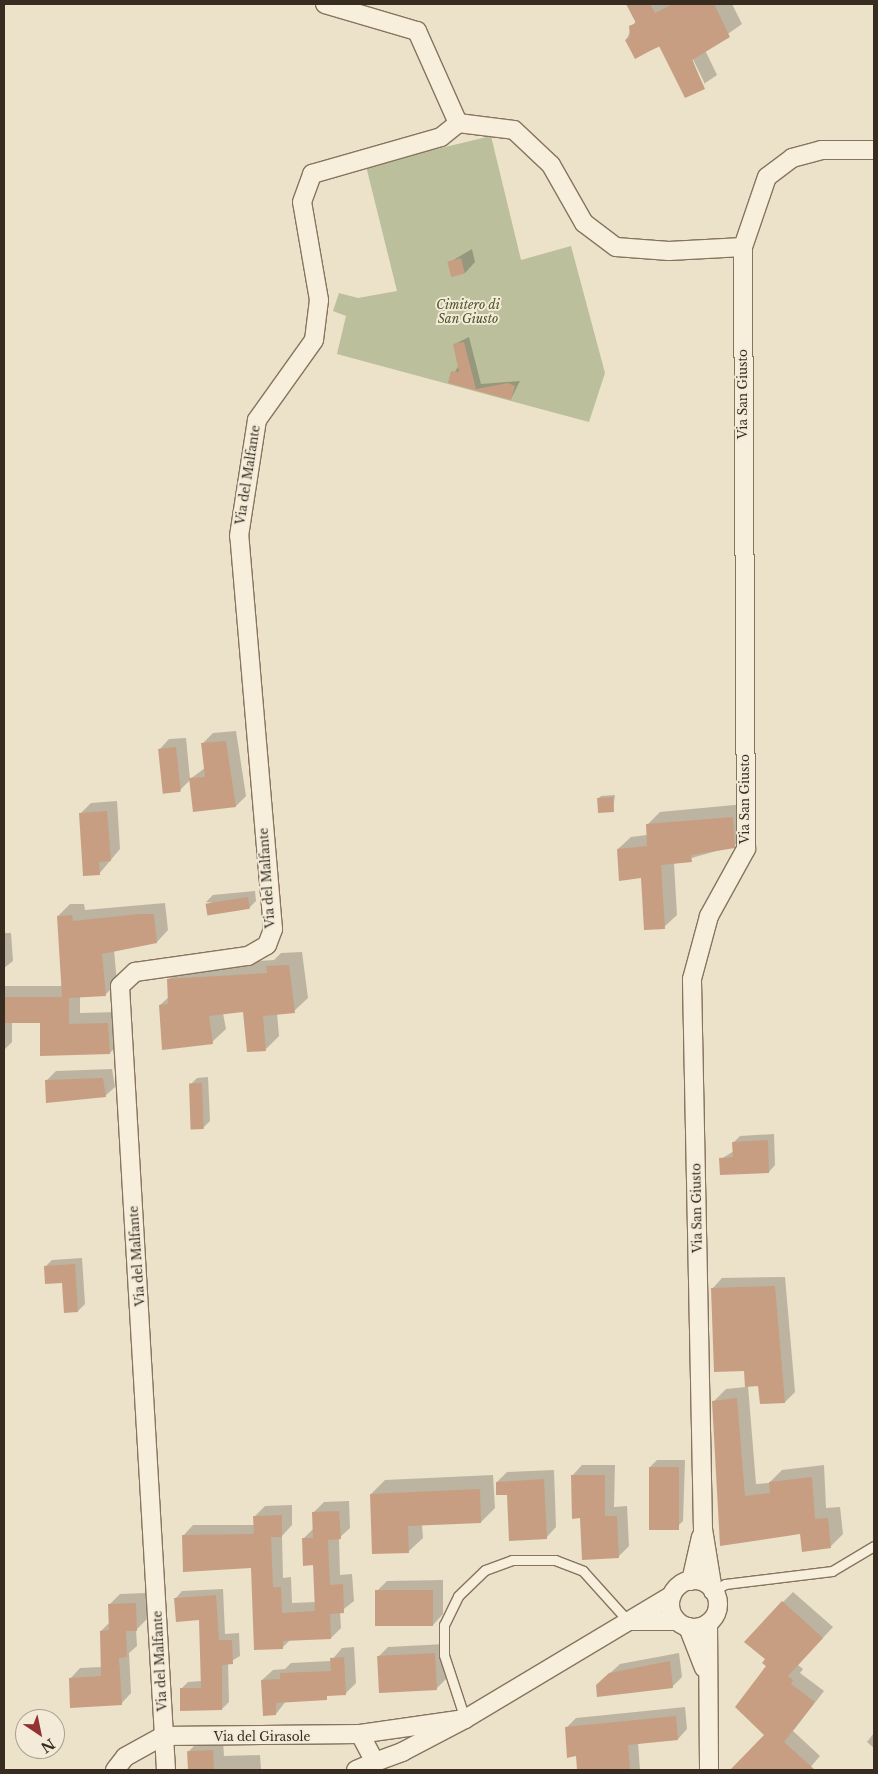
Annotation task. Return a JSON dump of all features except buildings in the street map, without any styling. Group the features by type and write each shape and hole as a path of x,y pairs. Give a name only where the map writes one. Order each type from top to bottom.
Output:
{"street":[{"path":"325,4 418,31 458,123 514,130 551,165 584,223 616,247 669,251 743,247"},
{"name":"Via del Malfante","path":"163,1736 120,986 135,972 248,956 266,945 273,929 238,536 257,420 314,340 319,300 302,202 312,174 441,137 458,123"},
{"name":"Via San Giusto","path":"713,1590 702,1529 692,979 709,916 746,849 743,247 767,177 792,158 821,150 874,150"},
{"name":"Via San Giusto","path":"691,1581 702,1529"},
{"path":"706,1674 682,1624 670,1609 672,1595 691,1581 704,1583 713,1590 717,1608 708,1623 706,1674 709,1770"},
{"name":"Via del Girasole","path":"356,1770 465,1719 672,1595"},
{"path":"628,1621 682,1624 708,1623"},
{"name":"Via del Girasole","path":"163,1736 360,1734 465,1719"},
{"path":"360,1734 375,1762"},
{"path":"115,1770 125,1757 163,1736 166,1770"}],"lane":[{"path":"713,1590 726,1584 832,1571 874,1546"},
{"path":"465,1719 444,1655 444,1626 458,1596 486,1570 512,1560 555,1560 583,1571 628,1621"}],"green space":[{"name":"Cimitero di San Giusto","path":"491,136 521,260 571,246 605,373 589,422 337,354 346,316 333,311 339,293 358,298 397,291 366,166"}]}
